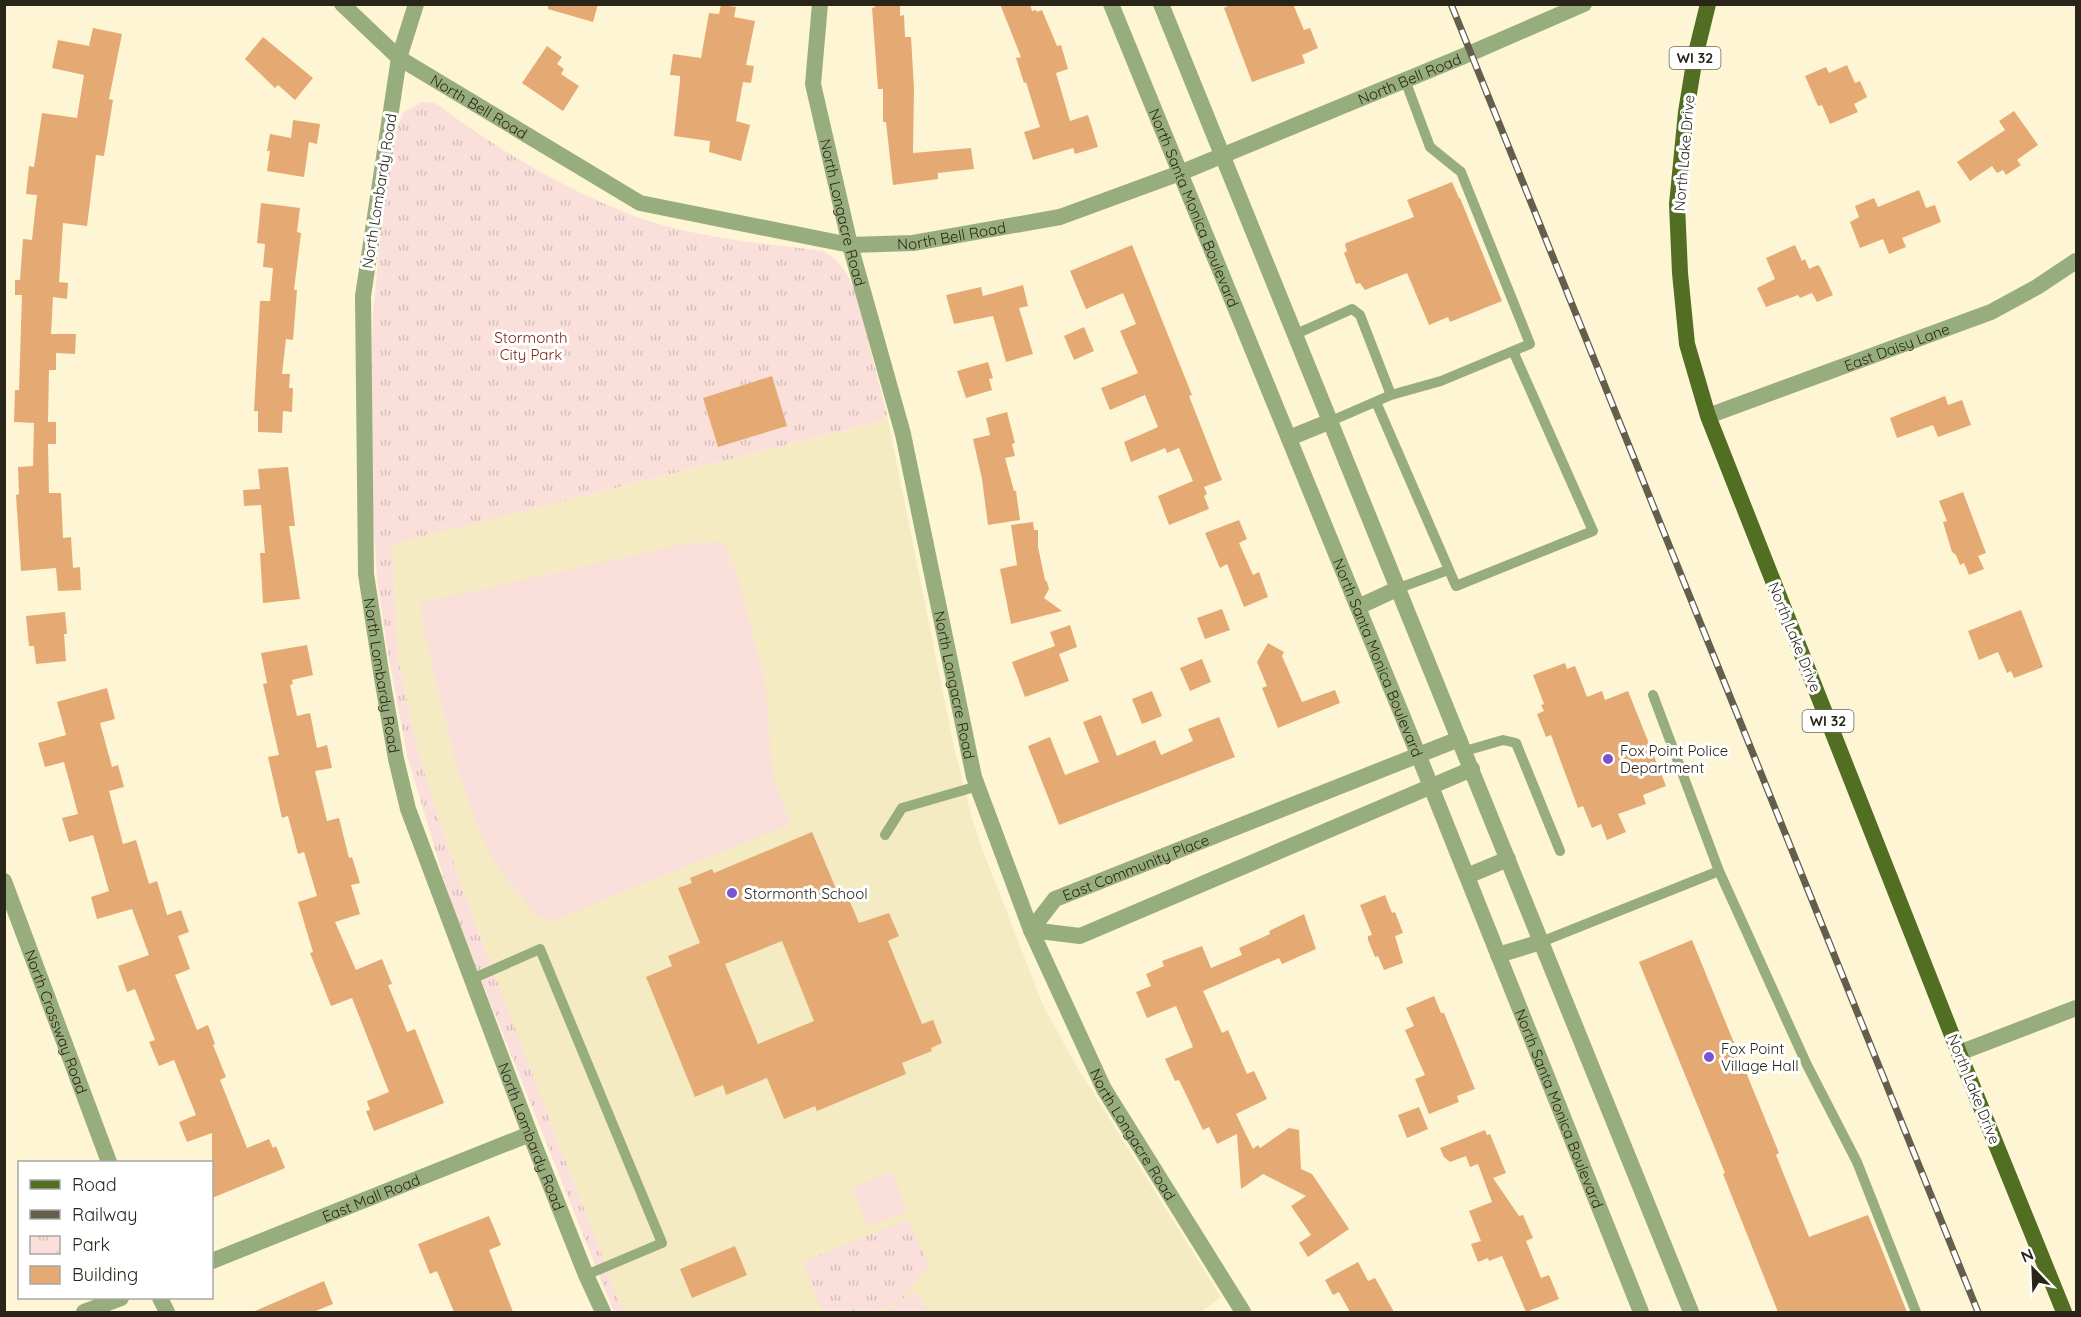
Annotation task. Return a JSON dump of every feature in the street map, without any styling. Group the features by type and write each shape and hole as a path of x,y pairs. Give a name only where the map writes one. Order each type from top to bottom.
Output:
{"main road":[{"name":"North Lake Drive","path":"1708,4 1695,57 1686,112 1677,204 1687,344 1708,416 1959,1053 2064,1312"}],"street":[{"name":"North Bell Road","path":"342,4 399,58 640,203 850,245 913,243 1060,217 1223,155 1584,4"},
{"name":"North Lombardy Road","path":"416,4 399,58 363,296 366,574 384,694 408,809 530,1134 603,1312"},
{"name":"North Longacre Road","path":"820,4 813,84 850,245 903,434 974,777 1032,930 1104,1089 1243,1312"},
{"name":"North Santa Monica Boulevard","path":"1111,4 1431,785 1641,1312"},
{"path":"1161,4 1690,1312"},
{"name":"East Daisy Lane","path":"1708,416 1991,312 2037,287 2076,261"},
{"path":"1289,438 1331,421"},
{"path":"1358,607 1399,588"},
{"name":"East Community Place","path":"1032,930 1055,899 1418,754 1462,745"},
{"path":"1032,930 1080,936 1472,769"},
{"path":"1467,876 1508,859"},
{"name":"North Crossway Road","path":"4,880 109,1161"},
{"path":"1498,955 1541,942"},
{"path":"1959,1053 2076,1008"},
{"name":"East Mall Road","path":"213,1261 530,1134"},
{"path":"84,1312 118,1299"}],"lane":[{"path":"1331,421 1391,395 1441,381 1530,344 1461,172 1430,147 1405,80"},
{"path":"1296,334 1352,309 1360,315 1391,395"},
{"path":"1376,402 1456,586 1593,531 1513,351"},
{"path":"1399,588 1448,570"},
{"path":"1653,695 1719,871 1807,1065 1857,1162 1916,1312"},
{"path":"1462,745 1503,740 1516,743 1560,851"},
{"path":"885,835 902,808 978,786"},
{"path":"1541,942 1719,871"},
{"path":"472,979 540,949 662,1243 586,1275"}],"shaded area":[{"name":"Stormonth School","path":"887,415 954,747 983,851 1043,1005 1077,1067 1221,1297 1201,1312 625,1312 526,1060 447,845 419,755 398,659 392,544 878,422"}],"green space":[{"name":"Stormonth City Park","path":"421,102 440,106 484,138 533,168 584,195 634,216 704,235 823,251 830,255 844,271 857,297 887,415 878,422 392,544 398,659 419,755 447,845 481,938 616,1294 625,1312 614,1312 453,909 407,755 386,642 377,577 372,500 373,313 383,214 395,133 403,113"},
{"path":"697,541 698,546 718,541 726,547 731,566 735,565 765,681 773,776 790,824 552,921 537,916 507,880 491,856 477,825 458,772 419,603"},
{"path":"891,1171 908,1211 868,1227 852,1188"},
{"path":"908,1219 929,1266 901,1301 875,1312 822,1312 803,1262"},
{"path":"916,1292 929,1312 884,1312"}],"building":[{"path":"548,4 598,4 593,22 548,9"},
{"path":"875,4 900,6 900,16 904,15 905,37 911,37 914,88 913,153 971,148 974,169 938,173 938,179 893,185 886,122 883,122 883,89 878,89 872,8"},
{"path":"1000,4 1030,4 1032,11 1042,10 1057,46 1061,45 1068,69 1056,73 1070,121 1088,115 1098,147 1075,154 1073,148 1033,160 1024,132 1040,127 1016,58 1021,57"},
{"path":"1233,4 1293,4 1304,30 1310,28 1318,48 1302,55 1305,63 1252,82 1224,8"},
{"path":"721,5 736,7 734,17 755,21 746,65 754,66 751,83 743,82 736,121 750,125 741,161 709,152 710,141 674,136 680,76 670,75 673,54 701,58 709,13 719,14"},
{"path":"93,28 122,34 109,99 113,100 104,156 96,155 87,226 63,223 59,282 68,283 67,299 53,297 51,334 76,334 75,354 56,353 56,370 49,370 48,422 56,422 56,444 48,444 49,493 61,493 63,538 71,537 73,568 80,567 81,590 58,591 56,568 21,571 16,495 19,494 18,467 33,466 34,423 14,422 15,390 19,390 22,295 15,295 15,280 20,280 23,239 32,240 37,195 26,194 29,166 34,167 42,113 77,118 84,75 52,68 58,40 89,46"},
{"path":"263,37 313,78 295,100 278,85 275,88 245,59"},
{"path":"547,46 562,57 557,64 564,69 561,74 579,86 563,111 522,83"},
{"path":"1847,65 1855,83 1860,81 1867,97 1854,104 1858,112 1830,124 1822,105 1818,106 1805,76 1826,67 1829,73"},
{"path":"2014,111 2038,145 2017,160 2021,165 2006,175 2003,170 1997,173 1992,166 1970,181 1957,162 2005,130 1999,121"},
{"path":"293,120 320,124 317,144 309,142 304,177 267,171 270,134 291,138"},
{"path":"1452,182 1502,301 1450,322 1448,317 1429,325 1407,273 1365,290 1360,283 1356,284 1344,253 1347,251 1345,245 1414,217 1407,200"},
{"path":"1919,190 1926,208 1935,205 1941,222 1902,238 1906,247 1889,254 1883,239 1860,248 1850,222 1859,217 1855,206 1874,198 1878,207"},
{"path":"261,203 300,208 297,232 301,233 294,290 297,290 293,340 286,339 282,374 290,374 289,388 293,388 292,412 283,411 282,433 258,432 258,411 254,411 260,301 270,301 273,268 263,267 265,244 257,243"},
{"path":"1132,245 1192,395 1189,396 1222,480 1204,487 1207,494 1204,496 1209,509 1169,525 1158,496 1193,481 1179,448 1167,453 1165,448 1131,462 1124,442 1158,427 1145,395 1110,410 1101,388 1138,373 1120,331 1136,324 1123,293 1086,309 1070,271"},
{"path":"1795,245 1802,261 1805,259 1809,269 1818,265 1820,267 1833,295 1817,302 1812,293 1800,298 1798,295 1766,307 1757,288 1775,279 1766,258"},
{"path":"1023,285 1028,306 1019,308 1033,354 1006,362 993,316 954,324 946,295 981,287 983,296"},
{"path":"1084,327 1094,351 1074,360 1064,336"},
{"path":"988,362 993,378 989,379 992,390 966,398 957,371"},
{"path":"772,376 787,426 718,447 703,398"},
{"path":"1945,396 1948,405 1962,400 1971,425 1938,437 1933,425 1897,438 1890,418"},
{"path":"1007,412 1015,443 1012,444 1015,456 1005,458 1014,491 1016,491 1020,520 988,525 982,479 973,439 990,435 986,418"},
{"path":"288,467 295,526 289,526 300,599 263,603 260,553 265,553 261,505 244,506 243,490 260,489 258,469"},
{"path":"1963,492 1986,553 1978,556 1984,569 1969,575 1964,563 1960,565 1956,555 1952,552 1943,522 1947,521 1939,501"},
{"path":"1239,520 1247,539 1239,543 1253,575 1259,572 1268,597 1244,607 1227,564 1220,568 1205,533"},
{"path":"1033,522 1034,530 1038,530 1038,547 1049,589 1044,598 1062,611 1011,624 1000,569 1017,565 1011,525"},
{"path":"1222,609 1230,630 1205,639 1197,618"},
{"path":"2021,610 2043,667 2014,678 2011,671 2007,673 1998,652 1979,660 1968,631"},
{"path":"65,612 66,661 36,664 34,646 29,646 26,616"},
{"path":"1070,625 1077,647 1059,654 1069,681 1025,697 1012,662 1055,646 1050,632"},
{"path":"1268,643 1284,652 1282,656 1302,702 1335,690 1340,703 1278,728 1262,688 1267,686 1257,662"},
{"path":"307,645 313,675 292,680 293,684 290,685 297,716 310,713 317,748 327,745 332,768 315,771 327,821 339,818 349,858 352,857 360,883 351,885 360,914 335,922 356,970 382,959 392,984 388,985 407,1032 415,1029 444,1103 374,1131 366,1111 370,1110 367,1101 389,1092 352,998 331,1006 310,953 313,952 298,902 317,896 304,852 298,854 288,816 282,818 268,757 279,755 263,684 267,683 261,653"},
{"path":"1202,659 1211,682 1190,691 1180,668"},
{"name":"Fox Point Police Department","path":"1565,663 1567,669 1575,666 1587,697 1602,691 1605,700 1628,691 1666,786 1643,795 1646,804 1618,814 1626,832 1607,840 1601,824 1592,828 1583,806 1578,808 1551,735 1546,737 1537,714 1544,711 1541,705 1544,704 1533,675"},
{"path":"107,688 115,719 100,723 112,767 118,765 124,787 109,791 123,844 136,840 149,884 157,881 167,915 181,910 189,932 178,936 190,969 175,975 197,1030 208,1025 215,1044 213,1045 226,1077 220,1080 247,1148 269,1139 273,1148 276,1146 285,1168 213,1198 212,1133 187,1142 179,1122 196,1115 174,1060 159,1066 149,1042 155,1040 135,989 127,992 118,966 149,955 132,909 97,919 91,897 109,891 93,835 69,842 62,818 78,814 64,762 45,767 38,743 66,735 57,702"},
{"path":"1152,691 1162,716 1142,724 1132,699"},
{"path":"1101,715 1117,756 1155,740 1161,755 1193,741 1188,729 1219,717 1235,757 1059,825 1028,746 1050,737 1065,775 1099,762 1083,722"},
{"path":"812,832 837,891 844,888 859,923 889,913 899,936 888,941 922,1024 933,1020 942,1043 931,1048 932,1051 902,1063 906,1074 817,1111 815,1106 784,1119 767,1078 726,1095 723,1085 695,1097 646,977 672,966 668,956 700,943 678,888 692,883 690,878 712,869 714,873","holes":["782,941 814,1021 758,1044 725,964"]},
{"path":"1385,895 1403,933 1395,936 1403,963 1384,970 1378,956 1375,957 1368,940 1368,936 1372,935 1360,905"},
{"path":"1304,914 1316,949 1282,964 1279,958 1203,991 1222,1033 1228,1030 1247,1074 1254,1071 1267,1099 1236,1114 1253,1149 1258,1145 1260,1148 1289,1128 1299,1130 1301,1169 1312,1174 1349,1229 1308,1257 1299,1243 1311,1235 1291,1206 1306,1196 1263,1174 1241,1189 1237,1134 1217,1144 1209,1127 1203,1130 1179,1080 1175,1081 1165,1059 1193,1047 1176,1006 1147,1018 1136,992 1151,986 1146,974 1164,966 1162,961 1202,946 1211,968 1242,955 1239,948 1270,934 1269,931"},
{"name":"Fox Point Village Hall","path":"1692,940 1779,1153 1776,1155 1809,1237 1868,1215 1907,1312 1778,1312 1723,1174 1725,1173 1639,962"},
{"path":"1434,996 1441,1013 1444,1013 1475,1089 1457,1096 1459,1102 1429,1114 1415,1079 1425,1075 1405,1030 1414,1026 1406,1008"},
{"path":"1419,1107 1428,1129 1407,1138 1398,1115"},
{"path":"1485,1130 1487,1135 1490,1134 1506,1173 1493,1178 1519,1216 1523,1215 1533,1238 1526,1241 1541,1278 1549,1275 1559,1299 1526,1312 1502,1256 1478,1262 1471,1244 1481,1241 1469,1211 1492,1202 1478,1164 1470,1167 1466,1156 1450,1162 1444,1157 1440,1148"},
{"path":"489,1216 501,1245 489,1250 513,1312 454,1312 437,1271 430,1274 418,1244"},
{"path":"735,1246 747,1275 692,1298 680,1269"},
{"path":"1358,1262 1368,1281 1375,1278 1394,1312 1350,1312 1339,1292 1333,1295 1325,1280"},
{"path":"324,1281 333,1304 313,1312 253,1312"}],"railway":[{"path":"1451,4 1978,1312"}],"place":[{"name":"Fox Point Police Department","path":"1608,759"},
{"name":"Stormonth School","path":"732,893"},
{"name":"Fox Point Village Hall","path":"1709,1057"}]}
